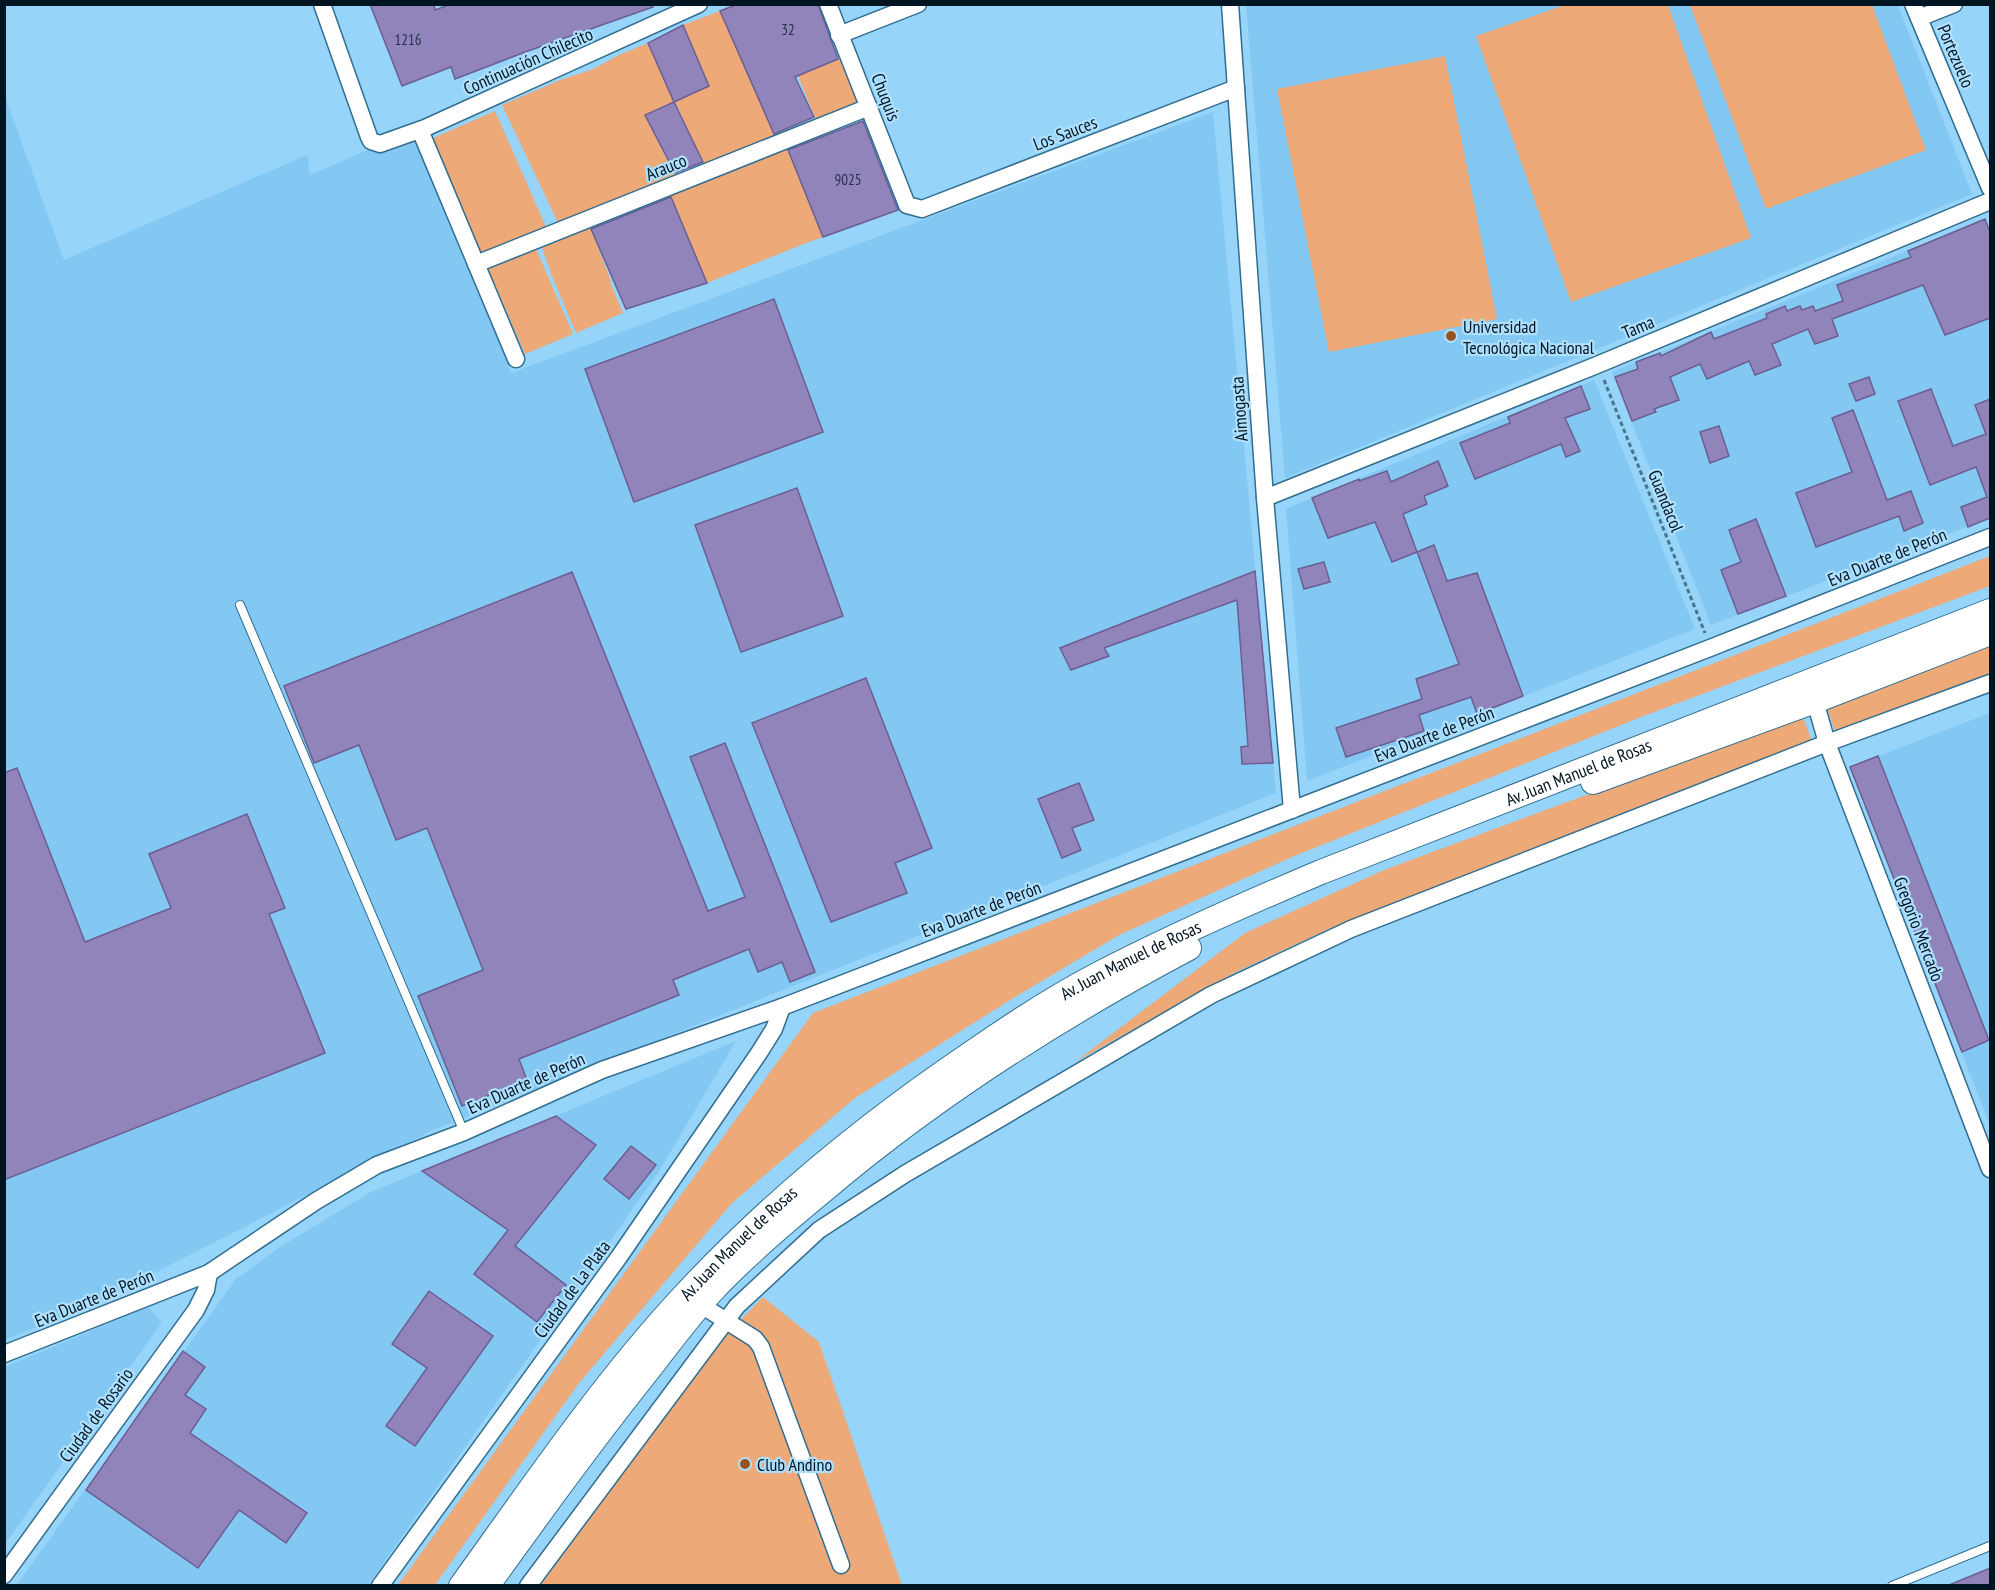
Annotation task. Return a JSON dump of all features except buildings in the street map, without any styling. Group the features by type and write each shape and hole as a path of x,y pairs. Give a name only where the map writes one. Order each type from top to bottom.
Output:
{"main road":[{"name":"Av. Juan Manuel de Rosas","path":"461,1586 567,1439 635,1351 679,1300 730,1247 881,1117 944,1071 1027,1016 1096,976 1238,907 1321,872 1990,611"},
{"name":"Av. Juan Manuel de Rosas","path":"487,1586 599,1431 701,1305 746,1258 855,1163 995,1061 1118,986 1206,939 1402,855 1815,701 1990,633"}],"street":[{"name":"Continuación Chilecito","path":"322,4 371,141 380,144 420,130 699,4"},
{"name":"Chuquis","path":"828,4 907,205"},
{"path":"839,35 918,4"},
{"name":"Aimogasta","path":"1230,4 1265,498 1292,810"},
{"path":"1916,11 1954,4"},
{"name":"Portezuelo","path":"1916,11 1990,188"},
{"name":"Los Sauces","path":"907,205 922,209 1236,88"},
{"name":"Arauco","path":"476,264 869,107"},
{"path":"420,130 516,359"},
{"name":"Tama","path":"1265,498 1598,365 1990,201"},
{"name":"Eva Duarte de Perón","path":"4,1354 209,1273 315,1201 377,1165 464,1132 602,1070 782,1007 1710,648 1990,537"},
{"path":"528,1586 737,1306 819,1230 904,1174 1211,995 1351,929 1827,743 1990,683"},
{"name":"Gregorio Mercado","path":"1815,701 1827,743 1990,1169"},
{"name":"Ciudad de La Plata","path":"380,1586 619,1257 759,1053 774,1029 782,1007"},
{"name":"Ciudad de Rosario","path":"4,1575 196,1310 206,1290 209,1273"},
{"path":"701,1305 755,1339 761,1347 841,1565"}],"lane":[{"path":"240,605 464,1132"},
{"path":"1892,1586 1990,1546"}],"path":[{"name":"Guandacol","path":"1598,365 1710,648"}],"shaded area":[{"name":"Universidad Tecnológica Nacional","path":"1246,5 1898,5 1972,194 1285,478"},
{"path":"1565,5 1668,5 1751,238 1571,302 1476,36"},
{"path":"1690,5 1872,5 1926,150 1766,209"},
{"path":"720,11 777,142 707,172 675,102 709,85 683,25"},
{"path":"648,43 675,102 645,116 679,183 785,142 823,237 707,283 667,188 561,229 502,105 560,80 591,70"},
{"path":"846,55 869,107 819,127 798,76"},
{"path":"1445,56 1497,319 1329,352 1277,89"},
{"path":"4,94 64,260 307,155 310,175 414,130 464,250 511,373 1213,112 1276,793 431,1131 102,1300 5,1340"},
{"path":"495,111 546,227 482,255 431,139"},
{"path":"1985,219 1990,232 1990,518 1711,625 1612,372"},
{"path":"590,227 623,313 576,333 541,245"},
{"path":"536,249 573,334 525,354 488,269"},
{"path":"1594,380 1695,629 1307,781 1286,509"},
{"path":"1990,556 1990,586 1641,717 1292,857 1119,935 1010,1000 855,1098 732,1203 579,1383 435,1585 398,1585 813,1013"},
{"path":"1990,644 1990,676 1836,733 1826,706"},
{"path":"1990,713 1990,1125 1850,767"},
{"path":"1802,715 1812,741 1331,928 1236,972 1075,1062 1245,933 1384,870"},
{"path":"736,1041 658,1173 368,1585 16,1586 236,1279 280,1247 369,1193"},
{"name":"Club Andino","path":"763,1297 819,1342 902,1585 540,1586 721,1340"},
{"path":"148,1307 162,1322 5,1544 5,1367"}],"place":[{"name":"Universidad Tecnológica Nacional","path":"1451,336"},
{"name":"Club Andino","path":"745,1464"}]}
